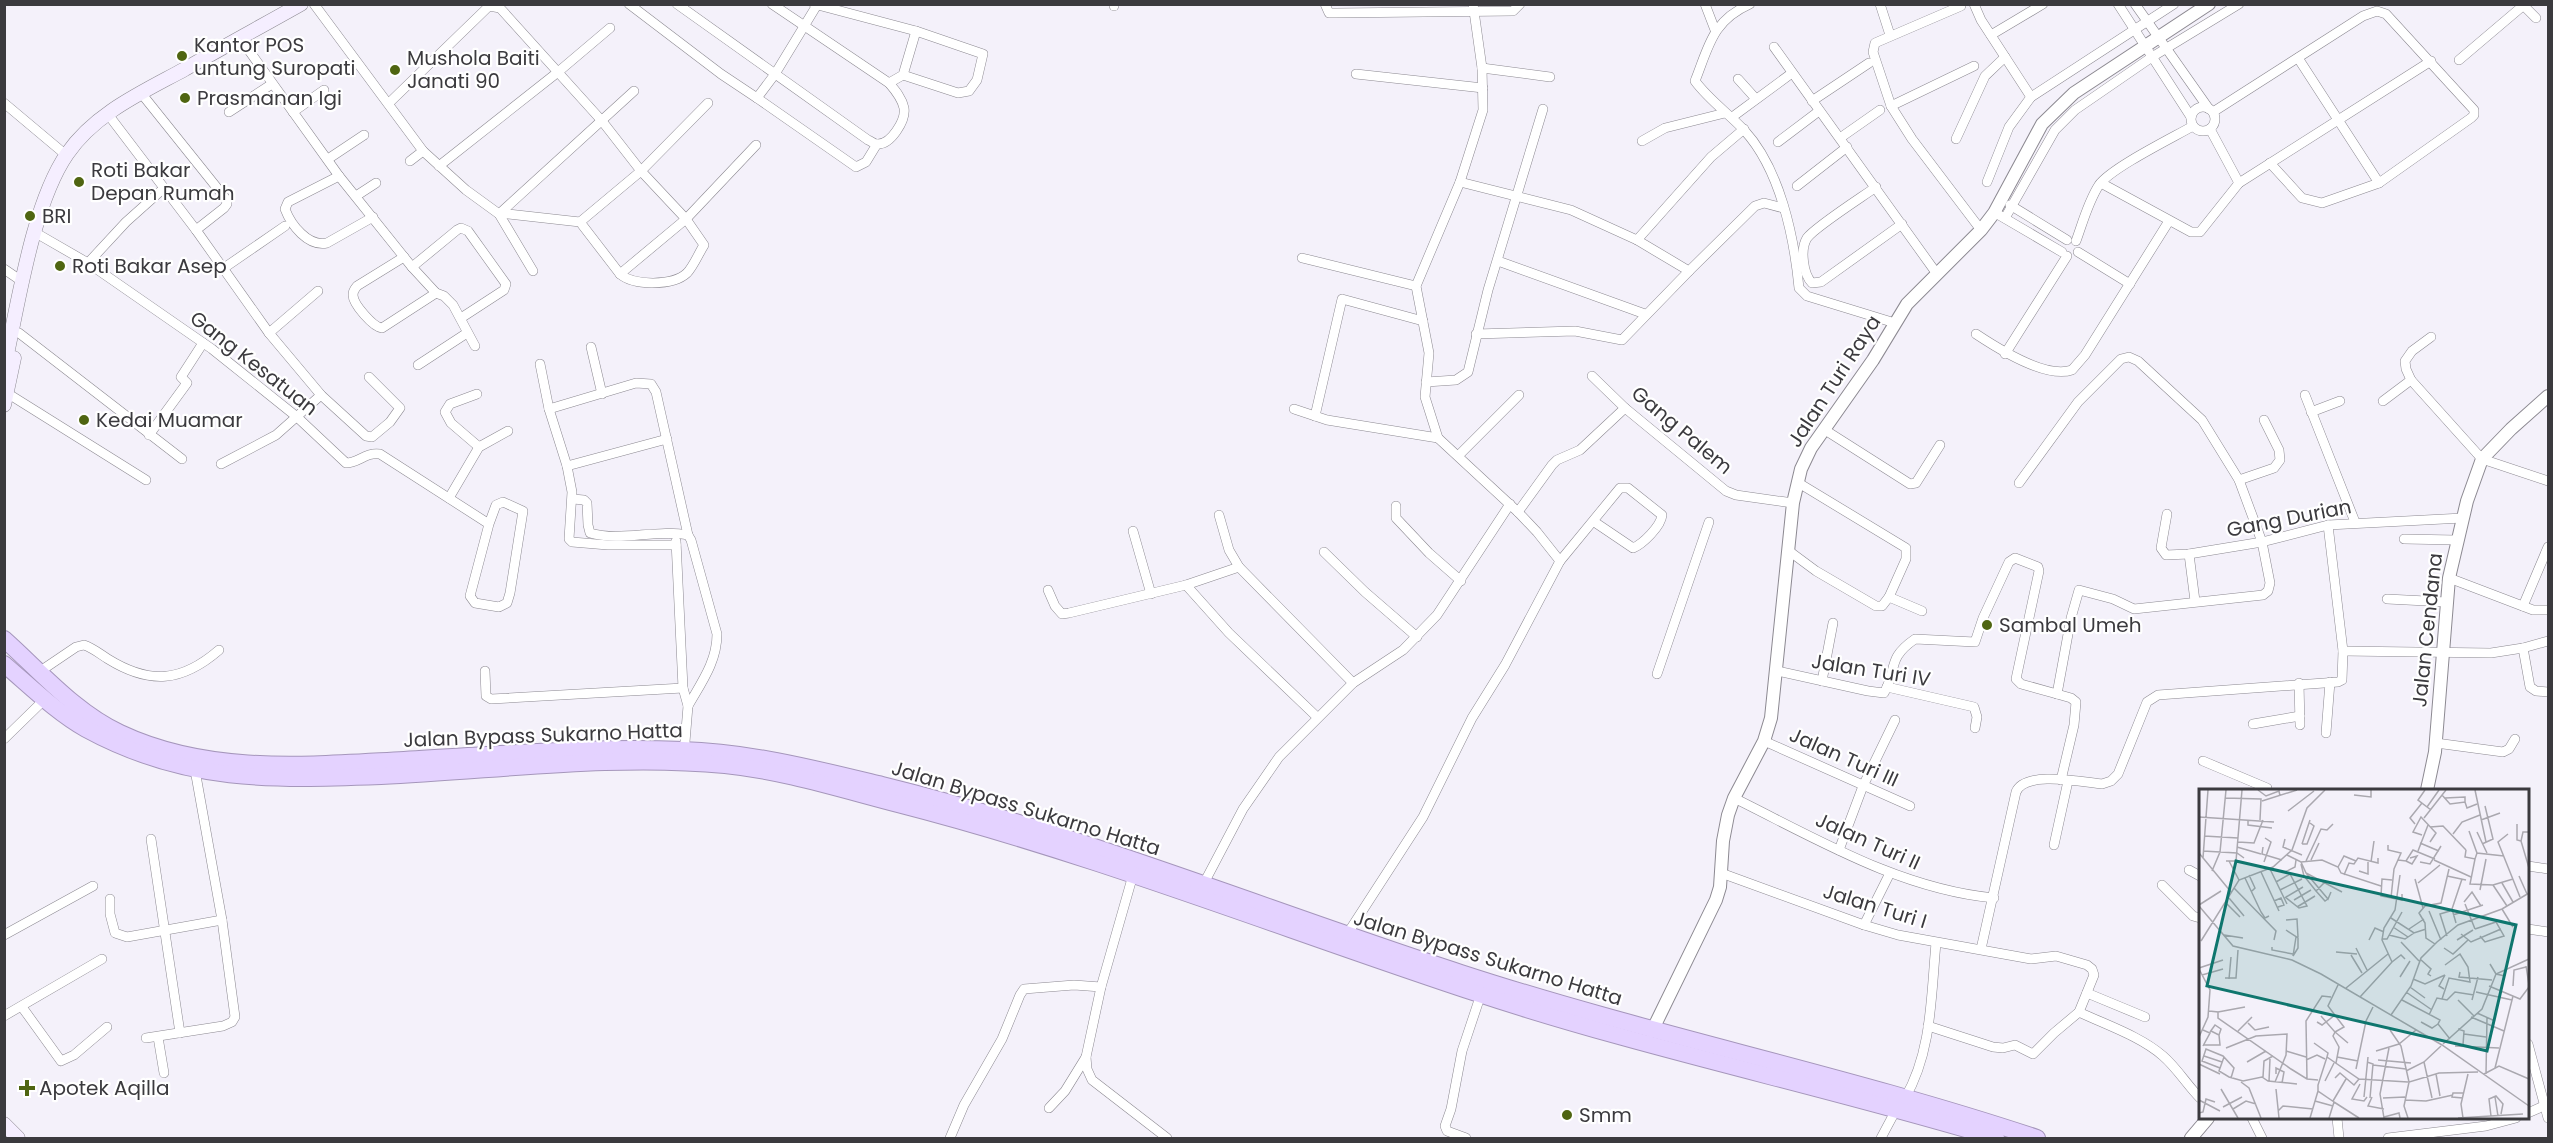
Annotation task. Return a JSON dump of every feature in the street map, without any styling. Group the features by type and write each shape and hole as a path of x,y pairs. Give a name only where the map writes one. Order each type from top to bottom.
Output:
{"highway":[{"name":"Jalan Bypass Sukarno Hatta","path":"4,639 85,713 106,726 150,745 212,761 372,769"},
{"name":"Jalan Bypass Sukarno Hatta","path":"4,664 74,722 108,739 160,760 195,770 240,777 286,779 372,769 619,749 683,756 827,784 1025,838 1480,994 1654,1045 1901,1103 2037,1138"},
{"name":"Jalan Bypass Sukarno Hatta","path":"683,756 755,757 901,790 984,813 1203,885 1346,936 1652,1031 1901,1103 1996,1138"}],"main road":[{"path":"4,368 9,333 45,201 66,155 107,113 301,4"},
{"path":"6,399 9,333"},
{"path":"4,1124 18,1138"}],"street":[{"path":"314,4 423,151 439,166 501,212 580,222 620,274 627,280 642,284 676,279 688,273 704,244 686,219 641,171 602,121 500,8 489,6 389,103"},
{"path":"676,4 868,140 877,144"},
{"path":"630,5 721,75 856,167 867,162 877,144 885,141 903,119 904,108 898,94 889,83 772,4"},
{"path":"1325,4 1329,12 1336,13 1416,8 1513,10 1520,4"},
{"path":"1705,4 1715,30"},
{"path":"1750,4 1733,12 1715,30 1695,81 1744,129 1765,157 1796,251 1799,288 1807,296 1895,323"},
{"path":"1880,4 1890,35"},
{"path":"1974,4 2004,57 2031,97"},
{"path":"1991,35 2043,4"},
{"path":"2118,4 2192,122 2199,130 2210,129"},
{"path":"2135,4 2211,110 2215,121 2210,129"},
{"path":"1987,182 2009,127 2031,97 2174,4"},
{"name":"Jalan Turi Raya","path":"1652,1031 1716,900 1725,826 1734,798 1764,741 1771,718 1793,503 1797,482 1811,448 1873,360 1907,304 1981,230 2000,216 2042,124 2074,93 2209,4"},
{"path":"2078,252 2079,248 2072,240 2007,204 2055,130 2075,110 2152,57 2239,4"},
{"path":"757,98 805,27 816,5 916,31 982,54 977,80 969,91 958,93 903,75"},
{"path":"2459,60 2523,5 2536,18"},
{"path":"1961,6 1890,35 1875,43 1873,52 1891,106 1912,139 1981,230"},
{"path":"1438,438 1427,405 1426,382 1429,352 1416,286 1460,182 1483,110 1482,68 1473,8"},
{"path":"2005,354 2065,254 2062,244 2072,240 2101,183 2192,122 2200,108 2211,110 2363,16 2377,11 2386,14 2473,108 2474,115 2379,183 2322,203 2313,202 2298,195 2270,163"},
{"path":"439,166 610,28"},
{"path":"889,83 903,75 916,31"},
{"path":"240,38 339,176 412,267 436,293 444,296 453,305 474,346"},
{"path":"1774,47 1937,274"},
{"path":"1956,139 1985,76 2004,57"},
{"path":"2298,58 2379,183"},
{"path":"2101,183 2191,232 2203,231 2239,183 2431,61"},
{"path":"1812,101 1869,63"},
{"path":"1891,106 1974,66"},
{"path":"1482,68 1550,77"},
{"path":"1642,141 1665,128 1730,114 1756,99 1792,73"},
{"path":"1356,74 1483,88"},
{"path":"1738,79 1756,99"},
{"path":"229,112 272,84"},
{"path":"292,112 324,90"},
{"path":"501,212 633,92"},
{"path":"141,93 226,200 227,204 224,208 196,230"},
{"path":"4,103 66,155"},
{"path":"580,222 641,171 708,103"},
{"path":"1426,382 1456,380 1466,374 1543,110"},
{"path":"1840,138 1880,110"},
{"path":"1778,142 1820,111"},
{"path":"107,113 224,268 269,333 321,395 366,436 372,437 390,422 400,408 369,377"},
{"path":"1637,240 1711,157 1744,129"},
{"path":"2210,129 2239,183"},
{"path":"328,159 364,135"},
{"path":"620,274 686,219 756,145"},
{"path":"1797,186 1847,147"},
{"path":"410,161 423,151"},
{"path":"339,176 288,201 285,209 289,219 312,242 319,245 373,218"},
{"path":"1460,182 1571,210 1637,240 1689,271"},
{"path":"356,196 376,183"},
{"path":"1876,187 1809,236 1804,253 1808,279 1812,283 1821,282 1902,224"},
{"path":"88,263 126,222 164,188"},
{"path":"1476,334 1575,331 1619,340 1628,334 1645,314 1755,206 1764,203 1783,208"},
{"path":"501,212 533,271"},
{"path":"2000,216 2065,254 2075,255 2078,252"},
{"path":"1976,334 2005,354 2024,362 2057,371 2072,370 2085,355 2169,221"},
{"path":"224,268 285,226"},
{"path":"412,267 457,230 461,228 468,231 506,284 504,290 461,318"},
{"name":"Gang Kesatuan","path":"36,232 88,263 203,343 297,417 346,463 353,463 371,453 380,454 449,498"},
{"path":"2078,252 2130,284"},
{"path":"404,257 357,286 353,292 353,298 370,322 382,328 436,293"},
{"path":"1302,258 1416,286"},
{"path":"1498,261 1645,314"},
{"path":"4,269 23,282"},
{"path":"269,333 318,291"},
{"path":"1315,416 1342,299 1423,321"},
{"path":"9,333 84,381 182,459"},
{"path":"418,365 467,333"},
{"path":"2431,337 2412,351 2405,361 2411,380 2482,459 2548,481"},
{"path":"149,435 187,383 182,377 203,343"},
{"path":"591,347 602,394"},
{"path":"2019,483 2078,402 2121,359 2129,357 2138,361 2202,420 2239,480 2262,542 2270,583 2265,594 2134,609 2113,598 2079,590 2071,618 2057,694"},
{"path":"540,364 549,410 567,466 573,499 569,539 572,542 608,545 676,544"},
{"name":"Gang Palem","path":"1592,376 1624,408 1726,491 1736,495 1793,503"},
{"path":"2383,401 2411,380"},
{"path":"549,410 636,383 651,384 656,392 688,535 717,634 717,649 711,666 688,706"},
{"path":"477,394 450,404 445,412 451,423 478,447"},
{"path":"1459,455 1519,394"},
{"path":"221,464 276,435 321,395"},
{"path":"2305,395 2355,522"},
{"name":"Jalan Cendana","path":"2427,789 2436,743 2448,578 2456,540 2482,459 2548,396"},
{"path":"6,399 146,480"},
{"path":"2311,412 2340,401"},
{"path":"1518,512 1557,460 1580,450 1624,408"},
{"path":"1294,410 1315,416 1438,438 1518,512 1560,561"},
{"path":"2239,480 2274,468 2280,460 2278,450 2264,420"},
{"path":"1825,430 1910,484 1916,483 1940,445"},
{"path":"489,524 469,514 449,498 478,447 508,431"},
{"path":"567,466 667,439"},
{"path":"1789,551 1816,571 1876,606 1882,606 1890,597 1906,560 1906,548 1797,482"},
{"path":"1346,936 1423,817 1472,718 1504,665 1560,561 1618,490 1625,487 1662,515 1662,520 1640,545 1634,548 1593,521"},
{"path":"573,499 584,500 587,503 590,533 609,535 675,532 688,535"},
{"path":"503,502 523,511 510,593 507,603 500,607 475,603 471,596 471,586 489,524 496,505 503,502"},
{"path":"1203,885 1243,809 1279,758 1353,683 1403,650 1417,637 1437,615 1461,581 1510,504"},
{"path":"1396,506 1396,519 1429,553 1461,581"},
{"name":"Gang Durian","path":"2167,514 2162,552 2166,555 2189,554 2262,542 2328,525 2463,518"},
{"path":"1219,515 1229,550 1239,567 1353,683"},
{"path":"1657,674 1709,522"},
{"path":"1981,949 2018,788 2022,783 2034,779 2103,784 2115,779 2147,702 2154,696 2299,683 2338,682 2343,678 2343,651 2328,525"},
{"path":"1133,531 1151,594"},
{"path":"675,532 683,688 688,706 683,756"},
{"path":"2404,539 2456,540"},
{"path":"2523,606 2548,547"},
{"path":"1324,552 1365,592 1417,637"},
{"path":"2189,554 2195,601"},
{"path":"1887,687 1893,664 1898,655 1915,639 1975,642 1983,618 2009,562 2015,558 2038,567 2016,680 2021,684 2071,698 2076,702 2054,845"},
{"path":"1048,591 1055,606 1062,614 1186,585 1239,567"},
{"path":"2448,578 2538,611 2548,610"},
{"path":"1186,585 1229,633 1317,717"},
{"path":"1890,597 1922,611"},
{"path":"2388,599 2446,602"},
{"path":"1822,681 1833,623"},
{"path":"2343,651 2491,653 2548,641"},
{"path":"39,672 76,647 84,645 130,670 154,677 178,675 207,660 219,650"},
{"path":"2523,648 2530,687 2536,691 2548,692"},
{"path":"485,671 486,696 491,699 683,688"},
{"name":"Jalan Turi IV","path":"1777,671 1883,693 1887,687 1974,707 1977,717 1974,728"},
{"path":"2326,733 2330,682"},
{"path":"2253,724 2300,720 2299,683"},
{"path":"4,740 45,699"},
{"path":"1839,850 1863,786 1895,720"},
{"path":"2436,743 2503,752 2509,749 2514,739"},
{"name":"Jalan Turi III","path":"1764,741 1910,806"},
{"path":"2203,761 2267,789"},
{"path":"146,1038 223,1026 232,1022 236,1017 222,920 195,770"},
{"name":"Jalan Turi II","path":"1734,798 1890,873 1953,892 1994,898"},
{"path":"151,839 180,1033"},
{"path":"2529,866 2548,869"},
{"path":"2189,870 2199,875"},
{"name":"Jalan Turi I","path":"1721,873 1864,925 1936,943 1928,1026 1921,1065 1885,1137"},
{"path":"1864,925 1890,873"},
{"path":"1133,875 1101,987 1086,1057 1087,1069 1092,1080 1167,1138"},
{"path":"2162,885 2193,916 2199,918"},
{"path":"4,935 93,886"},
{"path":"110,900 110,914 115,933 127,938 222,920"},
{"path":"2529,929 2548,932"},
{"path":"1928,1026 1993,1047 2017,1045 2033,1054 2054,1032 2079,1012 2094,975 2092,969 2087,965 2056,956 2031,959 1936,943"},
{"path":"4,1016 102,959"},
{"path":"950,1138 964,1105 1002,1039 1024,989 1043,986 1101,987"},
{"path":"2087,993 2145,1017"},
{"path":"1466,1138 1447,1131 1445,1126 1451,1109 1462,1051 1480,994"},
{"path":"22,1006 58,1060 61,1061 74,1055 107,1027"},
{"path":"2079,1012 2141,1042 2163,1056 2185,1084 2199,1097"},
{"path":"158,1037 164,1073"},
{"path":"2529,1047 2547,1105 2548,1118"},
{"path":"1049,1108 1065,1091 1086,1057"},
{"path":"2529,1113 2547,1105"},
{"path":"2191,1138 2207,1119"},
{"path":"2252,1119 2262,1138"},
{"path":"2337,1119 2339,1138"},
{"path":"2388,1138 2486,1126 2512,1119"}],"place":[{"name":"Kantor POS untung Suropati","path":"182,56"},
{"name":"Mushola Baiti Janati 90","path":"395,70"},
{"name":"Prasmanan Igi","path":"185,98"},
{"name":"Roti Bakar Depan Rumah","path":"79,182"},
{"name":"BRI","path":"30,216"},
{"name":"Roti Bakar Asep","path":"60,266"},
{"name":"Kedai Muamar","path":"84,420"},
{"name":"Sambal Umeh","path":"1987,625"},
{"name":"Apotek Aqilla","path":"27,1088"},
{"name":"Smm","path":"1567,1115"}]}
